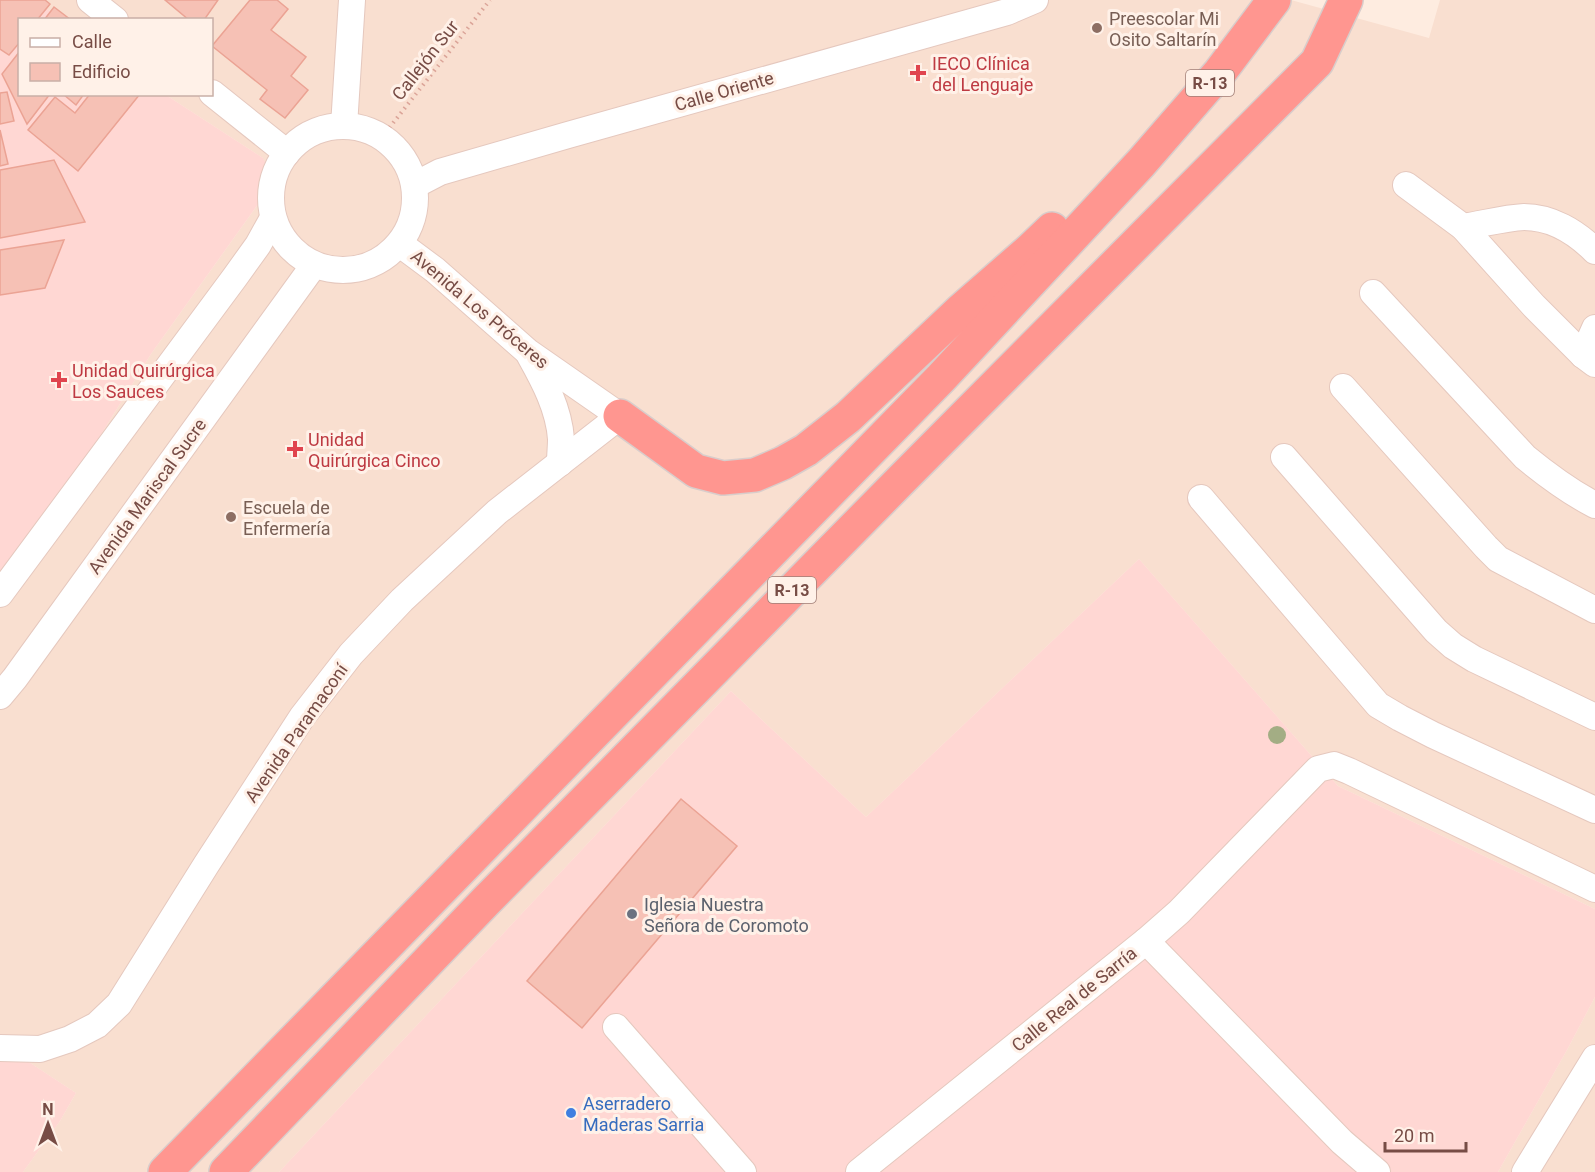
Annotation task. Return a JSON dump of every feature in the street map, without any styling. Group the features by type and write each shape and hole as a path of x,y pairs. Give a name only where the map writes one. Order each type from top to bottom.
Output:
{"highway":[{"name":"R-13","path":"165,1172 932,387 1141,163 1220,72 1274,0"},
{"name":"R-13","path":"226,1172 478,910 898,482 1317,62 1346,0"},
{"path":"620,416 696,471 723,478 755,476 783,463 806,450 848,417 1093,189 1141,163"}],"street":[{"path":"90,0 113,18"},
{"path":"344,126 352,0"},
{"name":"Calle Oriente","path":"415,184 440,172 1007,12 1035,0"},
{"path":"213,94 286,153"},
{"path":"344,126 363,129 382,137 397,149 408,166 415,184 416,206 411,226 400,244 387,256 370,266 352,270 333,270 314,265 300,257 279,233 270,201 277,167 286,153 302,138 322,129 344,126"},
{"path":"1406,185 1463,227 1534,306 1589,359"},
{"path":"1463,227 1525,217 1550,221 1575,233 1595,251"},
{"path":"0,594 235,277 258,245 273,218"},
{"name":"Avenida Los Próceres","path":"400,244 435,270 528,352 620,416"},
{"name":"Avenida Mariscal Sucre","path":"5,679 314,265"},
{"path":"1373,293 1526,457 1547,474 1595,505"},
{"path":"1589,359 1595,328"},
{"path":"528,352 554,404 561,438 560,463"},
{"path":"1343,387 1498,560 1595,610"},
{"name":"Avenida Paramaconí","path":"0,1048 40,1049 70,1039 97,1025 118,1004 302,717 351,654 402,600 497,512 620,416"},
{"path":"1284,457 1436,631 1453,646 1474,659 1595,717"},
{"path":"1200,498 1378,705 1433,735 1595,810"},
{"path":"1146,941 1179,912 1318,769 1334,765 1595,889"},
{"name":"Calle Real de Sarría","path":"859,1172 1146,941 1342,1142 1377,1172"},
{"path":"616,1027 743,1172"},
{"path":"1525,1172 1595,1058"}],"path":[{"name":"Callejón Sur","path":"382,137 490,0"}],"shaded area":[{"path":"0,0 35,0 60,18 18,18 18,96 168,96 263,158 268,168 268,183 261,200 151,354 0,597"},
{"path":"35,0 1291,0 1429,38 1440,0 1595,0 1595,909 1338,786 1139,559 866,817 731,691 279,1172 23,1172 60,1121 76,1093 0,1043 0,597 151,354 261,200 268,183 263,158 168,96 213,96 213,18 60,18"},
{"path":"1139,559 1338,786 1595,909 1595,997 1498,1172 279,1172 731,691 866,817"},
{"path":"1595,997 1595,1172 1498,1172 1567,1050"},
{"path":"0,1043 76,1093 60,1121 23,1172 0,1172"}],"building":[{"path":"0,0 45,0 50,4 39,18 18,18 18,44 9,55 0,49"},
{"path":"165,0 218,0 205,18 187,18"},
{"path":"250,0 277,0 288,9 271,30 306,57 291,76 308,90 285,118 260,99 267,90 213,45"},
{"path":"54,7 68,18 46,18"},
{"path":"18,54 18,96 48,96 27,124 2,74"},
{"path":"7,92 14,121 0,124 0,93"},
{"path":"65,96 83,96 76,105"},
{"path":"88,96 138,96 78,171 28,130 55,97 75,113"},
{"path":"0,130 8,164 0,166"},
{"path":"54,160 85,222 0,238 0,170"},
{"path":"64,240 45,288 0,295 0,250"},
{"name":"Iglesia Nuestra Señora de Coromoto","path":"681,799 737,846 582,1028 527,981"}],"place":[{"name":"Preescolar Mi Osito Saltarín","path":"1097,28"},
{"name":"IECO Clínica del Lenguaje","path":"918,73"},
{"name":"Unidad Quirúrgica Los Sauces","path":"59,380"},
{"name":"Unidad Quirúrgica Cinco","path":"295,449"},
{"name":"Escuela de Enfermería","path":"231,517"},
{"name":"Iglesia Nuestra Señora de Coromoto","path":"632,914"},
{"name":"Aserradero Maderas Sarria","path":"571,1113"}]}
